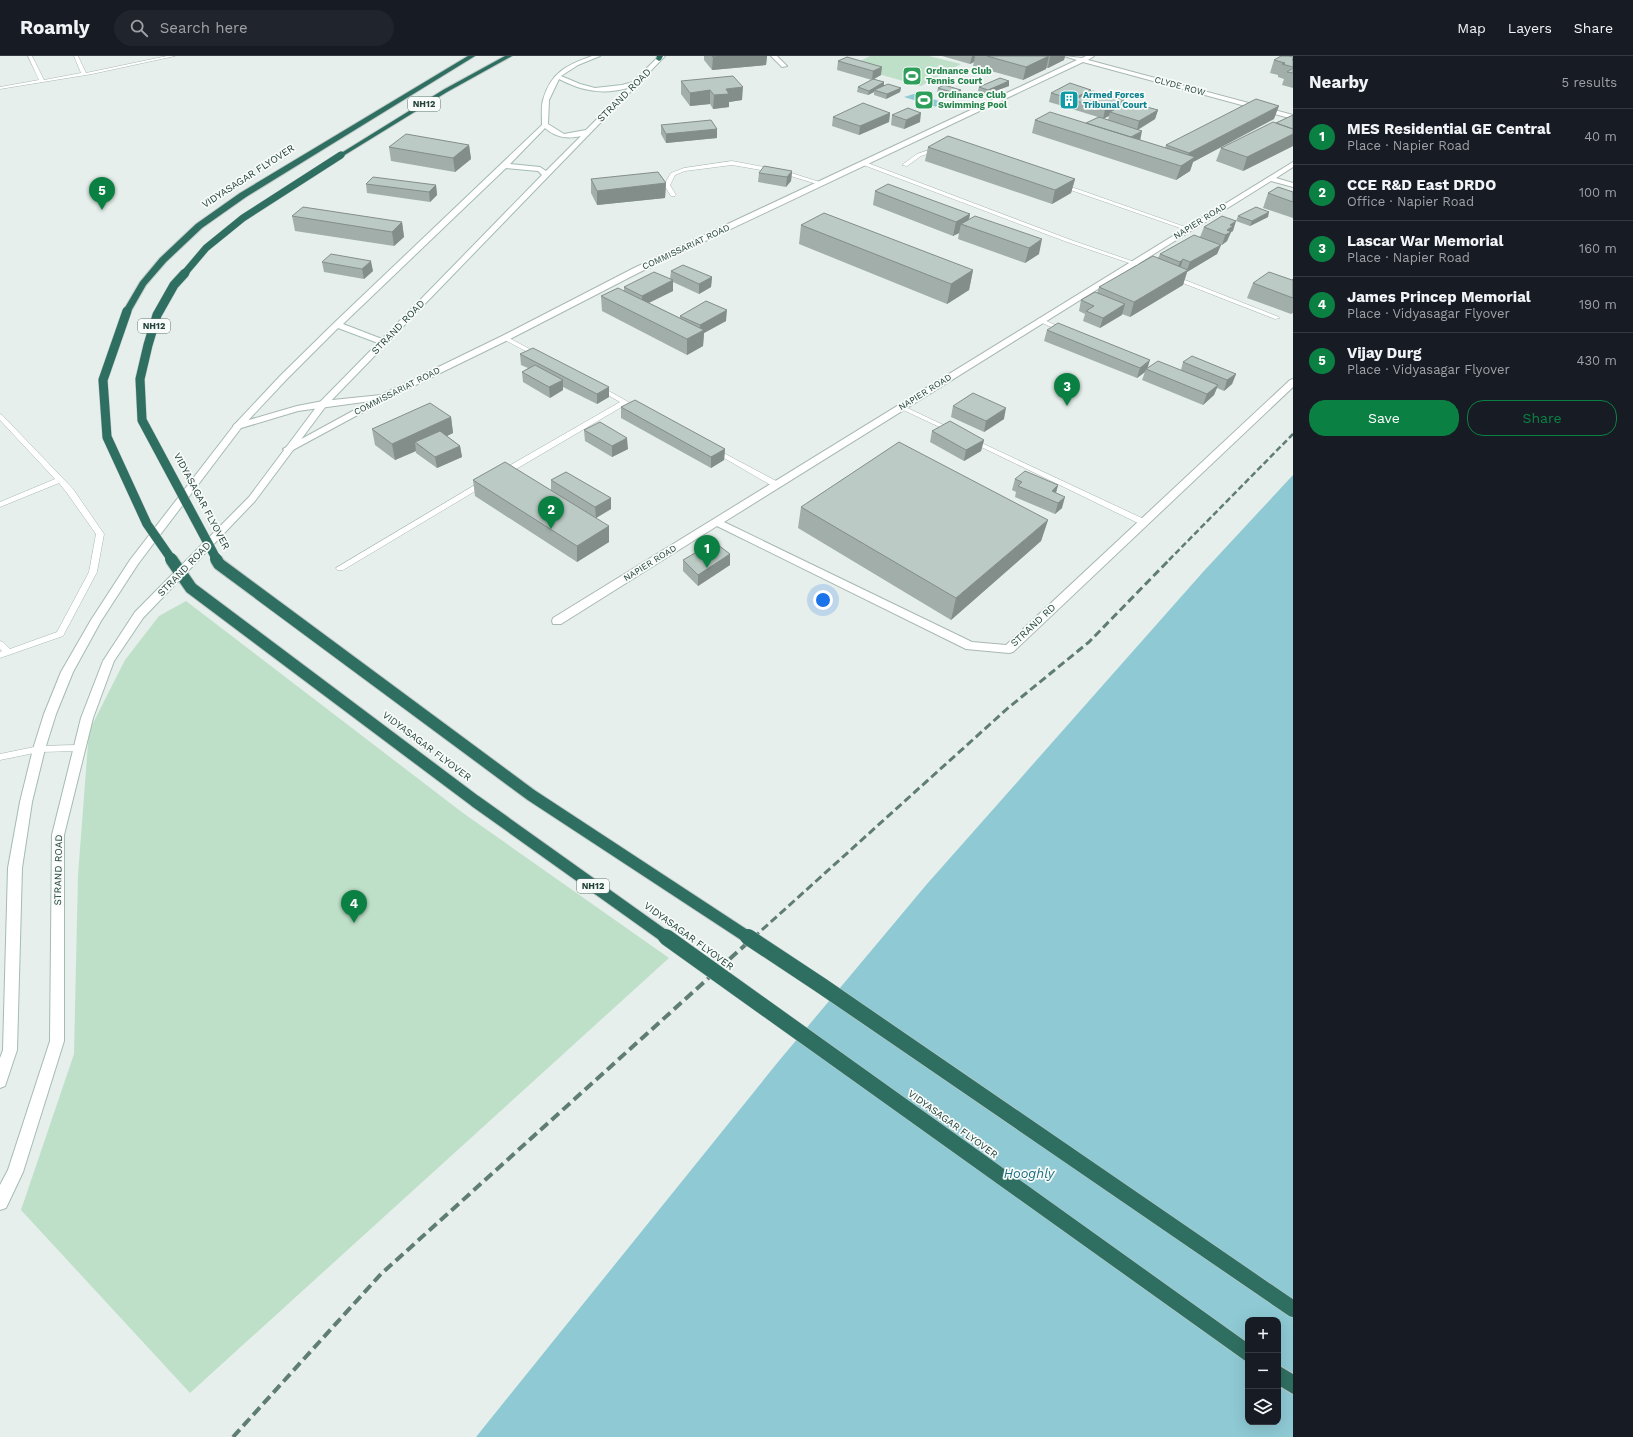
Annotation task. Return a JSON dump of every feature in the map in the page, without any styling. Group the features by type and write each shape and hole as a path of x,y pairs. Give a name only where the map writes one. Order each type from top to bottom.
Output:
{"highway":[{"name":"VIDYASAGAR FLYOVER","path":"472,56 243,195 199,226 163,260 143,284 127,311 103,380 107,437 147,524 191,588 312,680 481,806 1245,1351"},
{"name":"VIDYASAGAR FLYOVER","path":"509,56 341,154 243,218 206,248 174,285 157,315 146,352 140,379 142,420 219,564 530,795 822,986 1293,1309"},
{"path":"1281,1376 1293,1385"}],"street":[{"path":"0,1081 10,1050 15,868 26,802 39,749 50,714 67,672 96,620 134,562 238,426 336,325 504,166 545,125 546,100 557,76 576,64 597,56"},
{"path":"774,56 784,66"},
{"name":"CLYDE ROW","path":"1067,56 1293,117"},
{"name":"COMMISSARIAT ROAD","path":"288,449 386,396 505,338 637,270 1091,56"},
{"name":"STRAND ROAD","path":"0,1202 15,1172 57,1041 58,835 87,718 109,661 139,615 252,499 323,404 587,132 637,83 660,57"},
{"path":"557,76 575,86 591,90 613,90 637,83"},
{"path":"545,125 556,135 574,136 587,132"},
{"name":"NAPIER ROAD","path":"557,621 1293,164"},
{"path":"504,166 540,169 546,175"},
{"path":"1270,178 1293,185"},
{"path":"336,325 383,342"},
{"name":"STRAND RD","path":"716,522 970,646 1009,649 1293,382"},
{"path":"238,426 298,409 323,404 386,396"}],"lane":[{"path":"30,56 42,81"},
{"path":"76,56 84,74"},
{"path":"140,56 147,62"},
{"path":"0,88 84,74 173,56"},
{"path":"905,165 919,155 932,150 944,148"},
{"path":"673,195 667,185 673,174 684,170 732,163 820,183"},
{"path":"863,163 1069,241 1148,268"},
{"path":"1052,182 1188,229"},
{"path":"1163,273 1277,318"},
{"path":"1040,320 1068,332"},
{"path":"505,338 545,359"},
{"path":"592,383 639,409"},
{"path":"340,568 625,402"},
{"path":"901,407 1143,522"},
{"path":"0,416 70,491 100,534 93,572 60,634 4,654 0,644"},
{"path":"708,447 777,485"},
{"path":"0,505 60,480"},
{"path":"0,757 39,749 79,748"}],"green space":[{"name":"Ordnance Club Tennis Court","path":"870,56 929,56 961,64 921,86 850,66"},
{"path":"186,601 463,813 669,958 190,1393 21,1210 74,1054 78,875 89,731 125,660 159,616"}],"water":[{"name":"Ordinance Club Swimming Pool","path":"917,93 944,103 937,107 904,97"},
{"name":"Hooghly","path":"1293,475 1293,1437 476,1437 778,1062 927,884 1203,572"}],"building":[{"path":"987,56 1049,56 1026,67"},
{"path":"1281,56 1293,57 1293,67 1274,60"},
{"path":"847,57 882,67 873,71 838,61"},
{"path":"1293,68 1293,73 1287,72"},
{"path":"733,76 743,87 726,89 729,94 714,95 710,90 690,93 681,81"},
{"path":"1000,78 1009,81 988,90 979,87"},
{"path":"873,79 884,82 869,91 858,87"},
{"path":"1070,83 1091,90 1072,99 1051,93"},
{"path":"888,84 901,88 887,94 874,90"},
{"path":"944,85 961,90 955,93 938,88"},
{"path":"1093,91 1124,100 1105,110 1074,100"},
{"path":"1256,99 1279,106 1189,153 1166,145"},
{"path":"1128,102 1158,110 1139,121 1110,112"},
{"path":"863,103 890,113 860,126 833,117"},
{"path":"908,108 921,113 906,120 892,115"},
{"path":"1050,112 1195,157 1181,166 1035,120"},
{"path":"1293,115 1293,129 1276,123"},
{"path":"1099,117 1142,131 1131,137 1086,123"},
{"path":"711,120 717,129 666,134 661,125"},
{"path":"1273,122 1293,129 1293,134 1247,157 1221,148"},
{"path":"406,134 469,145 453,158 389,147"},
{"path":"948,136 1075,179 1055,190 928,147"},
{"path":"764,166 792,171 787,177 759,173"},
{"path":"658,172 666,183 597,191 591,179"},
{"path":"373,177 436,185 429,192 366,184"},
{"path":"888,184 970,214 956,222 875,191"},
{"path":"1278,187 1293,192 1293,202 1268,193"},
{"path":"303,207 402,222 392,232 292,216"},
{"path":"1256,207 1269,212 1252,221 1238,216"},
{"path":"824,213 973,270 951,284 801,225"},
{"path":"975,216 1042,239 1029,248 961,224"},
{"path":"1222,216 1236,221 1230,225 1233,226 1227,230 1231,232 1225,235 1204,227"},
{"path":"1194,235 1221,245 1190,262 1183,259 1180,262 1160,254"},
{"path":"331,254 371,261 362,269 322,262"},
{"path":"1153,256 1188,270 1134,302 1099,287"},
{"path":"683,265 712,277 699,284 671,271"},
{"path":"654,272 673,280 642,296 624,287"},
{"path":"1269,272 1292,280 1293,279 1293,298 1253,283"},
{"path":"618,288 704,330 687,339 601,296"},
{"path":"1095,292 1125,304 1103,318 1086,311 1094,306 1081,300"},
{"path":"706,301 727,310 700,325 680,316"},
{"path":"1058,323 1150,360 1140,368 1047,330"},
{"path":"533,348 609,387 597,394 520,354"},
{"path":"1192,356 1236,374 1227,380 1183,362"},
{"path":"1158,361 1218,385 1207,394 1146,369"},
{"path":"535,365 563,380 549,387 522,372"},
{"path":"973,393 1006,408 986,421 953,406"},
{"path":"635,400 725,449 711,457 621,407"},
{"path":"430,403 451,417 392,444 372,429"},
{"path":"950,421 984,440 966,450 932,431"},
{"path":"600,422 627,438 612,446 584,430"},
{"path":"440,431 460,446 435,457 415,442"},
{"path":"899,442 1048,520 956,598 801,507"},
{"path":"505,462 609,526 577,546 473,480"},
{"path":"1025,471 1058,485 1052,491 1065,497 1058,503 1018,486 1022,482 1015,479"},
{"path":"566,472 611,498 595,507 551,480"},
{"path":"714,542 730,554 698,575 683,560"}],"railway":[{"path":"1169,560 1293,434"},
{"path":"753,938 1008,708 1089,642 1170,559"},
{"path":"233,1437 381,1274 754,937"}],"place":[{"name":"Ordnance Club Tennis Court","path":"912,76"},
{"name":"Ordinance Club Swimming Pool","path":"924,100"},
{"name":"Armed Forces Tribunal Court","path":"1069,100"},
{"name":"Vijay Durg","path":"102,210"},
{"name":"Lascar War Memorial","path":"1067,406"},
{"name":"CCE R&D East DRDO","path":"551,529"},
{"name":"MES Residential GE Central","path":"707,568"},
{"name":"James Princep Memorial","path":"354,923"}]}
